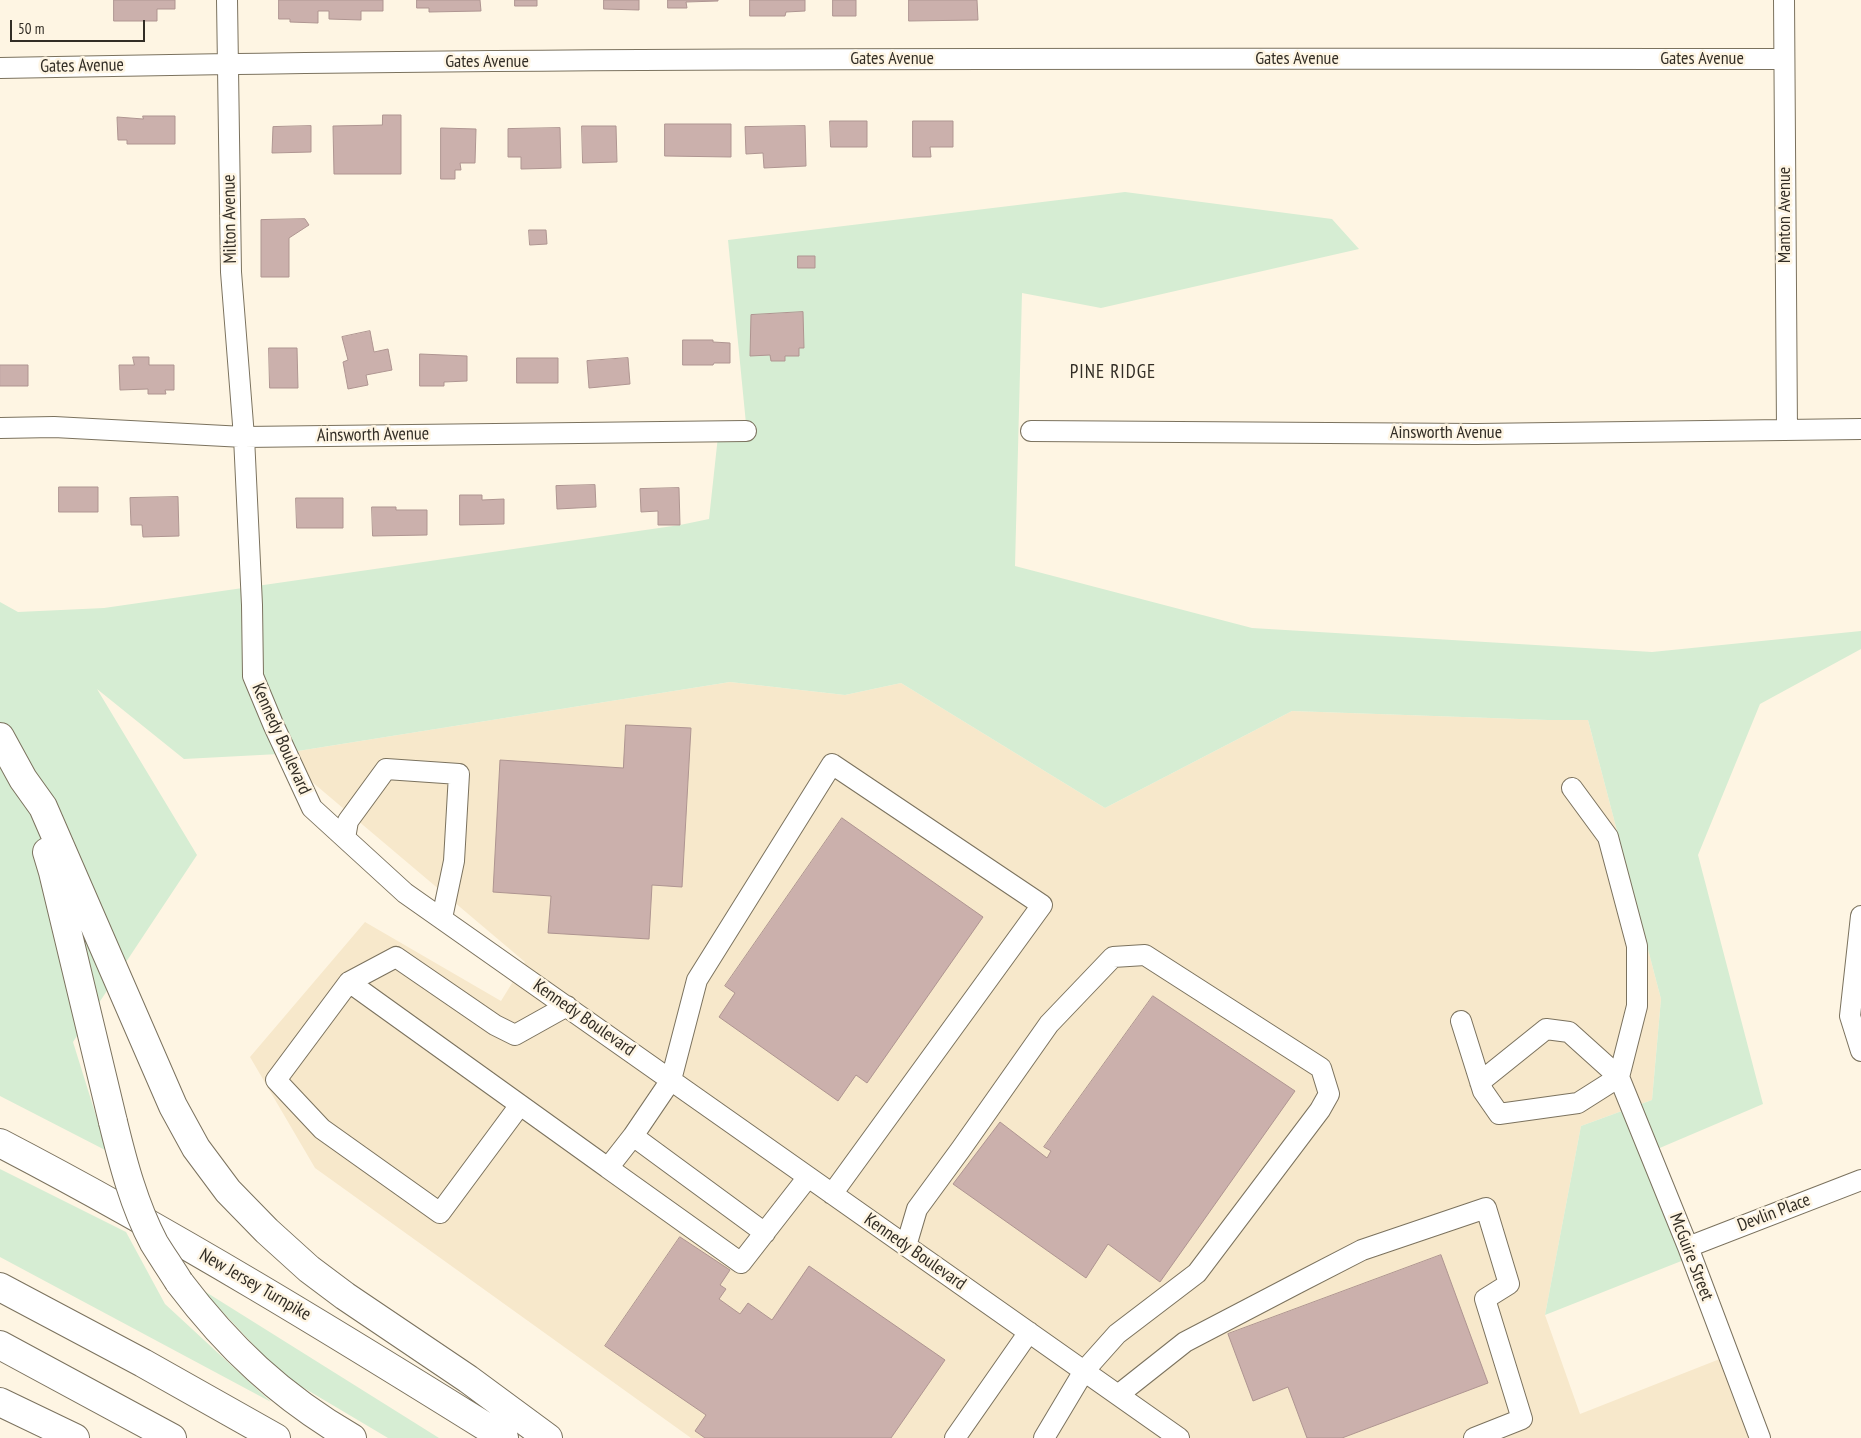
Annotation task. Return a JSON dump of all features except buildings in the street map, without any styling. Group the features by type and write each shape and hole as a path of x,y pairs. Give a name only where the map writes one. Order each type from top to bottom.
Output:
{"highway":[{"path":"0,738 23,779 43,807 173,1106 196,1148 228,1191 267,1231 309,1269 345,1296 468,1379 548,1438"},
{"path":"23,779 53,872 124,1167 138,1206 155,1243 179,1282 224,1338 266,1378 306,1408 352,1438"},
{"name":"New Jersey Turnpike","path":"0,1143 164,1233 310,1317 504,1438"},
{"path":"0,1287 143,1363 276,1438"},
{"path":"0,1345 172,1438"},
{"path":"0,1402 75,1438"}],"street":[{"name":"Milton Avenue","path":"227,0 231,272 244,437"},
{"name":"Manton Avenue","path":"1784,0 1787,430"},
{"name":"Gates Avenue","path":"0,68 228,63 1020,58 1784,60"},
{"name":"Ainsworth Avenue","path":"0,428 54,427 244,437 746,431"},
{"name":"Ainsworth Avenue","path":"1030,432 1476,434 1861,429"},
{"name":"Kennedy Boulevard","path":"244,437 252,605 253,676 312,808 406,893 1179,1438"},
{"path":"608,1168 633,1136 671,1080 697,980 832,764 1042,905 832,1194"},
{"path":"345,838 348,821 386,769 459,774 454,862 442,918"},
{"path":"1461,1021 1483,1091 1499,1114 1578,1103 1619,1077 1637,1006 1637,946 1608,836 1572,788"},
{"path":"1861,916 1850,1016 1861,1051"},
{"path":"906,1246 916,1209 961,1149 1049,1024 1113,957 1145,955 1321,1068 1329,1094 1320,1110 1197,1274 1117,1334 1084,1371 1044,1438"},
{"path":"520,1105 440,1213 322,1129 276,1080 349,982 396,957 495,1024 515,1035 567,1006"},
{"path":"349,982 741,1263 808,1177"},
{"path":"1480,1082 1546,1029 1569,1032 1619,1077"},
{"name":"McGuire Street","path":"1619,1077 1688,1247 1760,1438"},
{"path":"633,1136 764,1233"},
{"name":"Devlin Place","path":"1688,1247 1861,1180"},
{"path":"1118,1395 1185,1342 1362,1250 1486,1208 1509,1284 1485,1299 1522,1419 1474,1438"},
{"path":"954,1438 1029,1332"}],"shaded area":[{"path":"730,682 845,695 901,683 1105,808 1292,711 1588,720 1661,999 1652,1100 1581,1126 1545,1315 1580,1414 1730,1355 1753,1438 691,1438 315,1168 250,1057 365,922 501,1001 525,962 279,754"}],"green space":[{"path":"1125,192 1332,219 1359,249 1101,308 1022,293 1015,566 1252,628 1652,652 1861,631 1861,649 1760,704 1698,855 1763,1104 1655,1150 1694,1256 1545,1315 1581,1126 1652,1100 1661,999 1588,720 1292,711 1105,808 901,683 845,695 730,682 279,754 184,759 97,689 197,855 73,1042 107,1151 0,1096 0,602 18,612 104,608 680,525 709,519 718,436 747,434 728,240"},
{"path":"0,1169 126,1232 165,1304 271,1402 0,1257"},
{"path":"201,1289 439,1438 388,1438 282,1375"}],"district":[{"name":"PINE RIDGE","path":"1113,373"}]}
